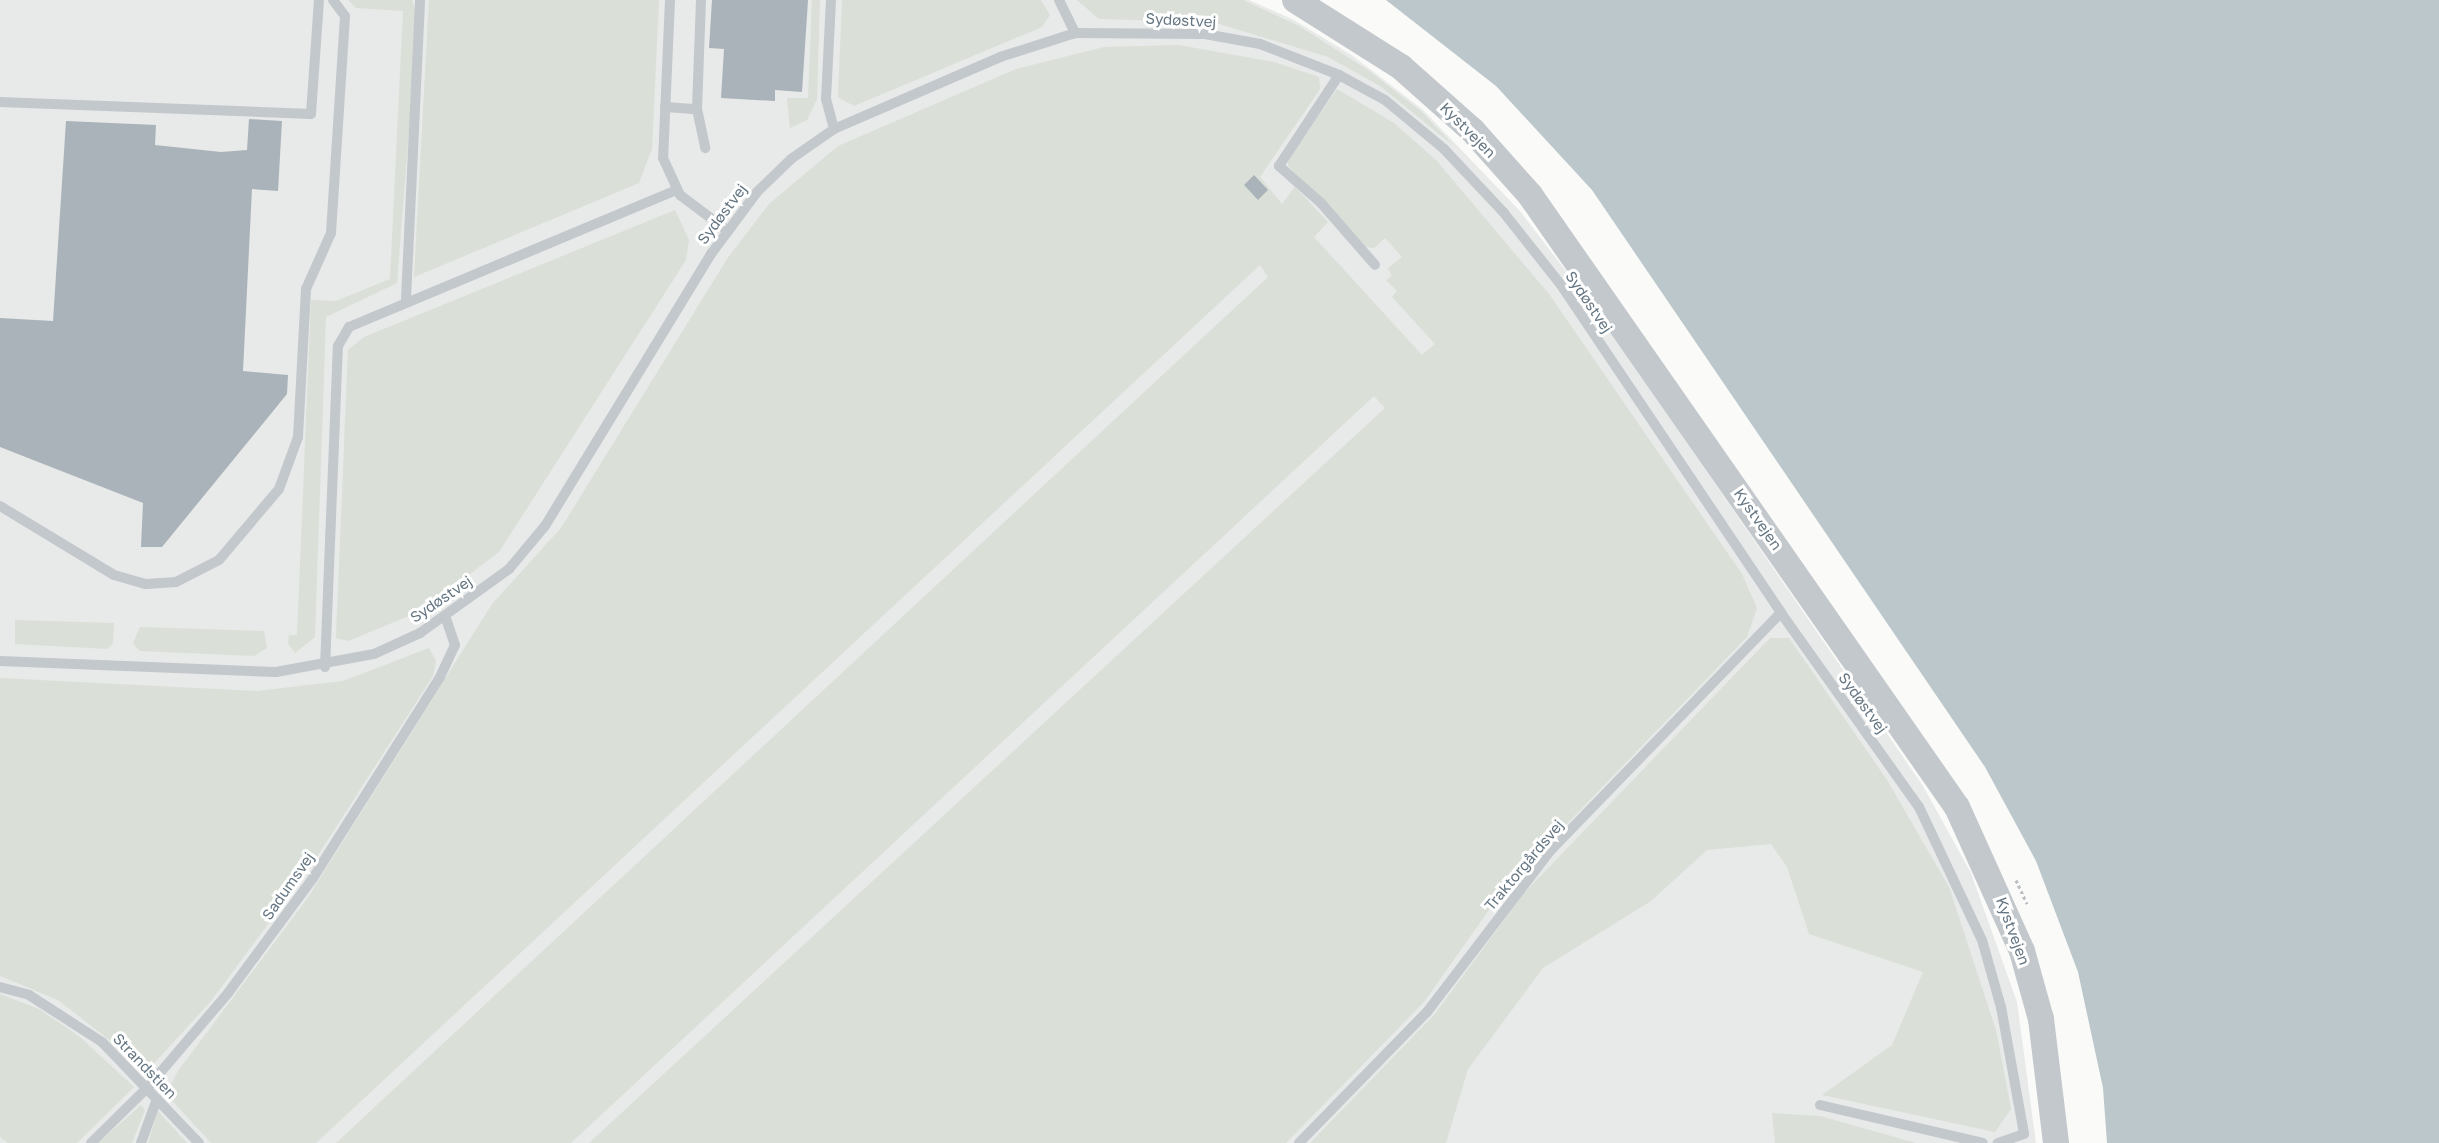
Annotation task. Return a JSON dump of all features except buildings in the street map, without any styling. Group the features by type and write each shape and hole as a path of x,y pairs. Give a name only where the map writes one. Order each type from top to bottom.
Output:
{"street":[{"name":"Kystvejen","path":"1295,0 1401,68 1473,131 1530,195 1957,807 2022,951 2042,1019 2056,1143"}],"lane":[{"path":"0,102 311,114 319,0"},
{"path":"0,506 114,575 146,584 176,582 219,560 267,507 293,462 306,289 332,233 345,16 333,0"},
{"path":"406,299 420,0"},
{"path":"670,0 663,158 677,190 728,231"},
{"path":"701,0 697,109 705,148"},
{"path":"831,0 826,99 834,129"},
{"path":"1059,0 1076,33"},
{"name":"Sydøstvej","path":"0,661 276,672 324,667 374,654 445,616 509,569 545,526 728,231 791,159 834,129 1000,57 1076,33 1204,34 1260,45 1339,75 1385,100 1419,128 1504,213 1561,285 1781,613 1919,807 1948,860 1982,940 2001,1007 2024,1139 1998,1143"},
{"path":"1339,75 1279,166 1321,203 1375,265"},
{"path":"665,107 697,109"},
{"path":"324,667 338,346 349,327 406,299 677,190"},
{"name":"Traktorgårdsvej","path":"1299,1143 1427,1012 1550,851 1781,613"},
{"name":"Sadumsvej","path":"91,1143 147,1089 228,993 313,878 434,687 455,645 445,616"},
{"name":"Strandstien","path":"0,987 29,995 102,1042 198,1143"},
{"path":"141,1143 157,1098"},
{"path":"1820,1105 1983,1143"}],"shaded area":[{"path":"0,0 1249,0 1294,20 1353,56 1422,109 1520,211 1595,309 1923,786 1971,873 2017,1002 2036,1143 0,1143"},
{"path":"348,0 412,0 418,18 397,283 326,317 315,637 295,653 288,643 289,635 297,635 311,300 336,301 390,279 403,11 356,8"},
{"path":"429,0 659,0 652,149 639,183 414,277"},
{"path":"812,0 820,0 817,99 807,120 790,128 787,98 808,98"},
{"path":"842,0 1041,0 1050,15 1042,27 854,106 838,97"},
{"path":"1077,0 1243,0 1299,26 1368,70 1422,112 1454,146 1380,86 1328,57 1213,22 1099,19"},
{"path":"1386,0 2439,0 2439,1143 2107,1143 2103,1088 2078,972 2036,861 1985,767 1592,190 1496,86"},
{"path":"1179,45 1274,62 1319,77 1320,89 1260,177 1282,204 1295,187 1328,222 1314,237 1422,355 1435,344 1392,297 1397,291 1386,280 1392,276 1388,268 1402,257 1385,238 1374,248 1366,247 1288,166 1288,159 1337,89 1394,123 1436,160 1549,294 1742,574 1757,608 1747,637 1503,890 1424,1002 1286,1143 589,1143 1385,408 1374,396 571,1143 336,1143 1268,277 1260,265 316,1143 211,1143 166,1094 178,1071 307,899 492,604 561,528 727,259 769,204 838,146 1016,69 1104,47"},
{"path":"675,210 689,240 686,260 499,552 421,611 348,641 336,638 348,350 364,337"},
{"path":"15,620 114,623 113,643 108,649 15,644"},
{"path":"140,627 264,631 267,648 254,656 140,651 133,643"},
{"path":"1770,638 1789,638 1887,780 1949,887 1996,1030 2011,1109 1995,1132 1822,1095 1892,1045 1923,972 1809,934 1787,867 1771,844 1707,850 1651,901 1543,968 1468,1069 1446,1143 1310,1143 1434,1015 1525,892"},
{"path":"429,648 436,661 433,676 311,866 211,1001 148,1070 58,1000 0,976 0,678 257,691 343,681"},
{"path":"0,994 39,1009 80,1037 134,1087 77,1143 8,1143 0,1137"},
{"path":"141,1105 145,1110 132,1143 98,1143"},
{"path":"158,1111 187,1143 148,1143"},
{"path":"1772,1113 1820,1116 1916,1143 1775,1143"}]}
